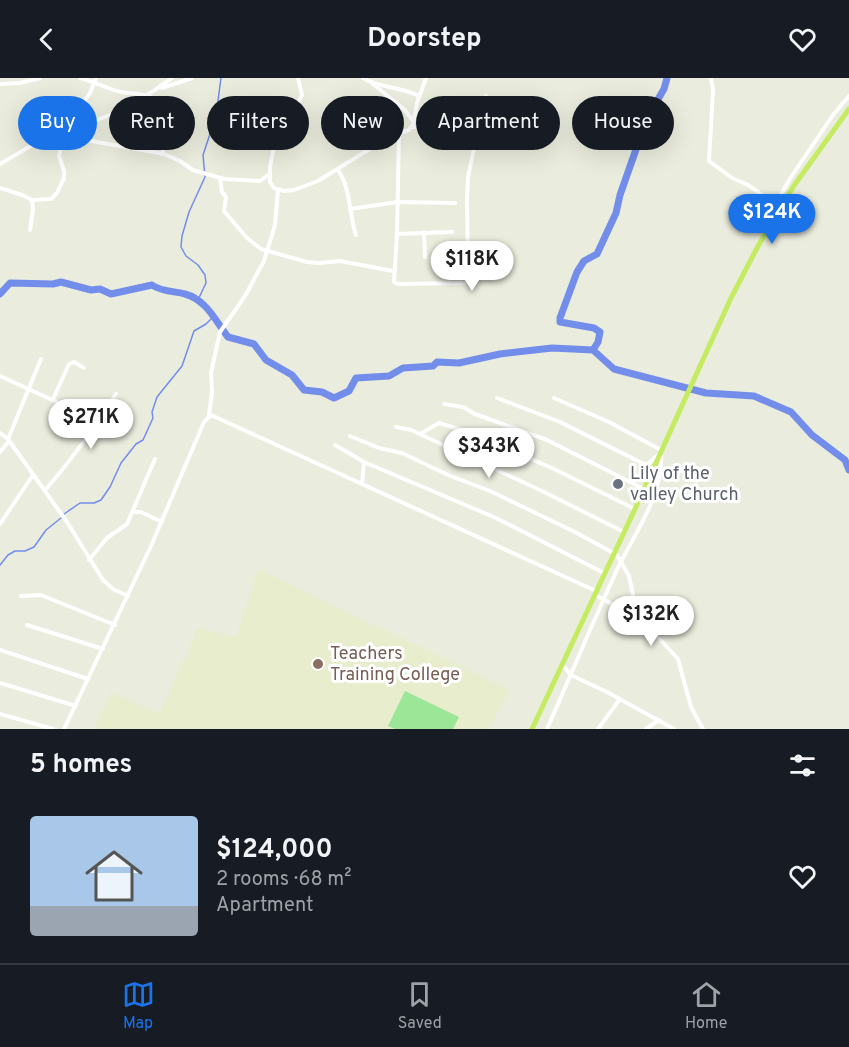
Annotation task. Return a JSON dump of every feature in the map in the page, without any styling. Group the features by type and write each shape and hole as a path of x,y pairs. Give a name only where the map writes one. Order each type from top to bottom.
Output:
{"main road":[{"path":"532,729 731,298 785,201 849,109"}],"street":[{"path":"0,84 20,83 40,78"},
{"path":"80,78 95,80 115,91 144,96 172,78"},
{"path":"155,90 192,78"},
{"path":"273,186 269,174 275,142 290,120 302,95 298,78"},
{"path":"363,78 405,110 413,121"},
{"path":"372,84 408,90 419,96 426,78"},
{"path":"711,78 713,90 709,161 762,196 785,201"},
{"path":"88,96 95,80"},
{"path":"778,200 833,115 849,96"},
{"path":"412,128 416,108"},
{"path":"404,130 416,128"},
{"path":"97,142 162,154 177,159 193,170 220,179 260,181 278,190 290,191 338,170 367,150"},
{"path":"0,164 24,150"},
{"path":"0,188 32,200 51,199 60,187 64,171 59,150"},
{"path":"162,154 163,150"},
{"path":"399,150 397,234 393,271 394,282 398,284 462,284 467,281 468,177 474,150"},
{"path":"338,170 346,186 356,235"},
{"path":"260,181 269,174"},
{"path":"220,179 222,192 226,197 224,211 252,244 307,262 340,261 393,271"},
{"path":"64,729 115,625 209,415 212,392 211,373 220,332 258,276 275,225 278,190"},
{"path":"30,230 32,200"},
{"path":"350,209 398,202 455,203"},
{"path":"424,232 424,256"},
{"path":"397,234 452,232"},
{"path":"0,452 8,440 41,359"},
{"path":"53,399 69,364 74,362 84,368"},
{"path":"0,376 53,399 96,425"},
{"path":"45,490 72,459 116,394"},
{"path":"497,398 560,422 644,464 648,464 661,451"},
{"path":"554,398 609,422 661,451"},
{"path":"444,404 463,407 475,414 547,441 644,489"},
{"path":"209,415 216,416 595,593 640,619"},
{"path":"420,434 439,423 462,430 552,468 635,509"},
{"path":"396,427 411,430 542,490 624,532"},
{"path":"452,450 458,433 462,430"},
{"path":"0,433 8,440 45,490 75,534 89,560 108,585 128,596"},
{"path":"350,436 402,453 448,475 490,491 614,552 629,576 635,609 640,619 678,659 692,707 703,729"},
{"path":"335,446 364,462 496,518 604,573"},
{"path":"547,729 621,562 651,504 662,465 661,451"},
{"path":"89,560 107,538 124,527 133,513 155,459"},
{"path":"362,484 364,462"},
{"path":"0,524 33,475"},
{"path":"133,513 141,512 162,522"},
{"path":"21,596 41,595 115,625"},
{"path":"27,625 103,649"},
{"path":"0,650 88,679"},
{"path":"562,664 571,675 674,729"},
{"path":"0,683 76,706"},
{"path":"598,729 620,699"},
{"path":"0,714 52,729"},
{"path":"646,729 659,720"}],"shaded area":[{"name":"Teachers Training College","path":"258,569 510,690 489,729 94,729 111,692 159,714 198,628 236,637"}],"green space":[{"path":"405,691 459,717 453,729 395,729 388,726"}],"waterway":[{"path":"197,302 206,283 205,275 198,265 186,256 181,247 182,236 189,212 205,177 203,155 216,116 221,78"},
{"path":"593,350 600,332 594,328 560,322 560,318 577,272 584,261 597,254 616,213 647,118 664,89 667,78"},
{"path":"0,294 10,283 53,284 61,282 91,290 100,289 111,294 152,285 185,294 205,306 228,337 254,344 266,360 292,375 304,390 322,392 334,398 349,391 356,378 389,376 403,368 433,366 437,362 459,363 500,354 552,348 593,350 614,369 706,393 754,396 791,412 812,435 845,460 849,470"},
{"path":"64,514 80,503 94,503 101,500 121,463 136,444 143,440 153,418 152,412 157,397 182,366 194,331 214,316"},
{"path":"0,565 8,555 15,551 25,551 34,547 46,530 61,518"}],"place":[{"name":"Lily of the valley Church","path":"618,484"},
{"name":"Teachers Training College","path":"318,664"}]}
